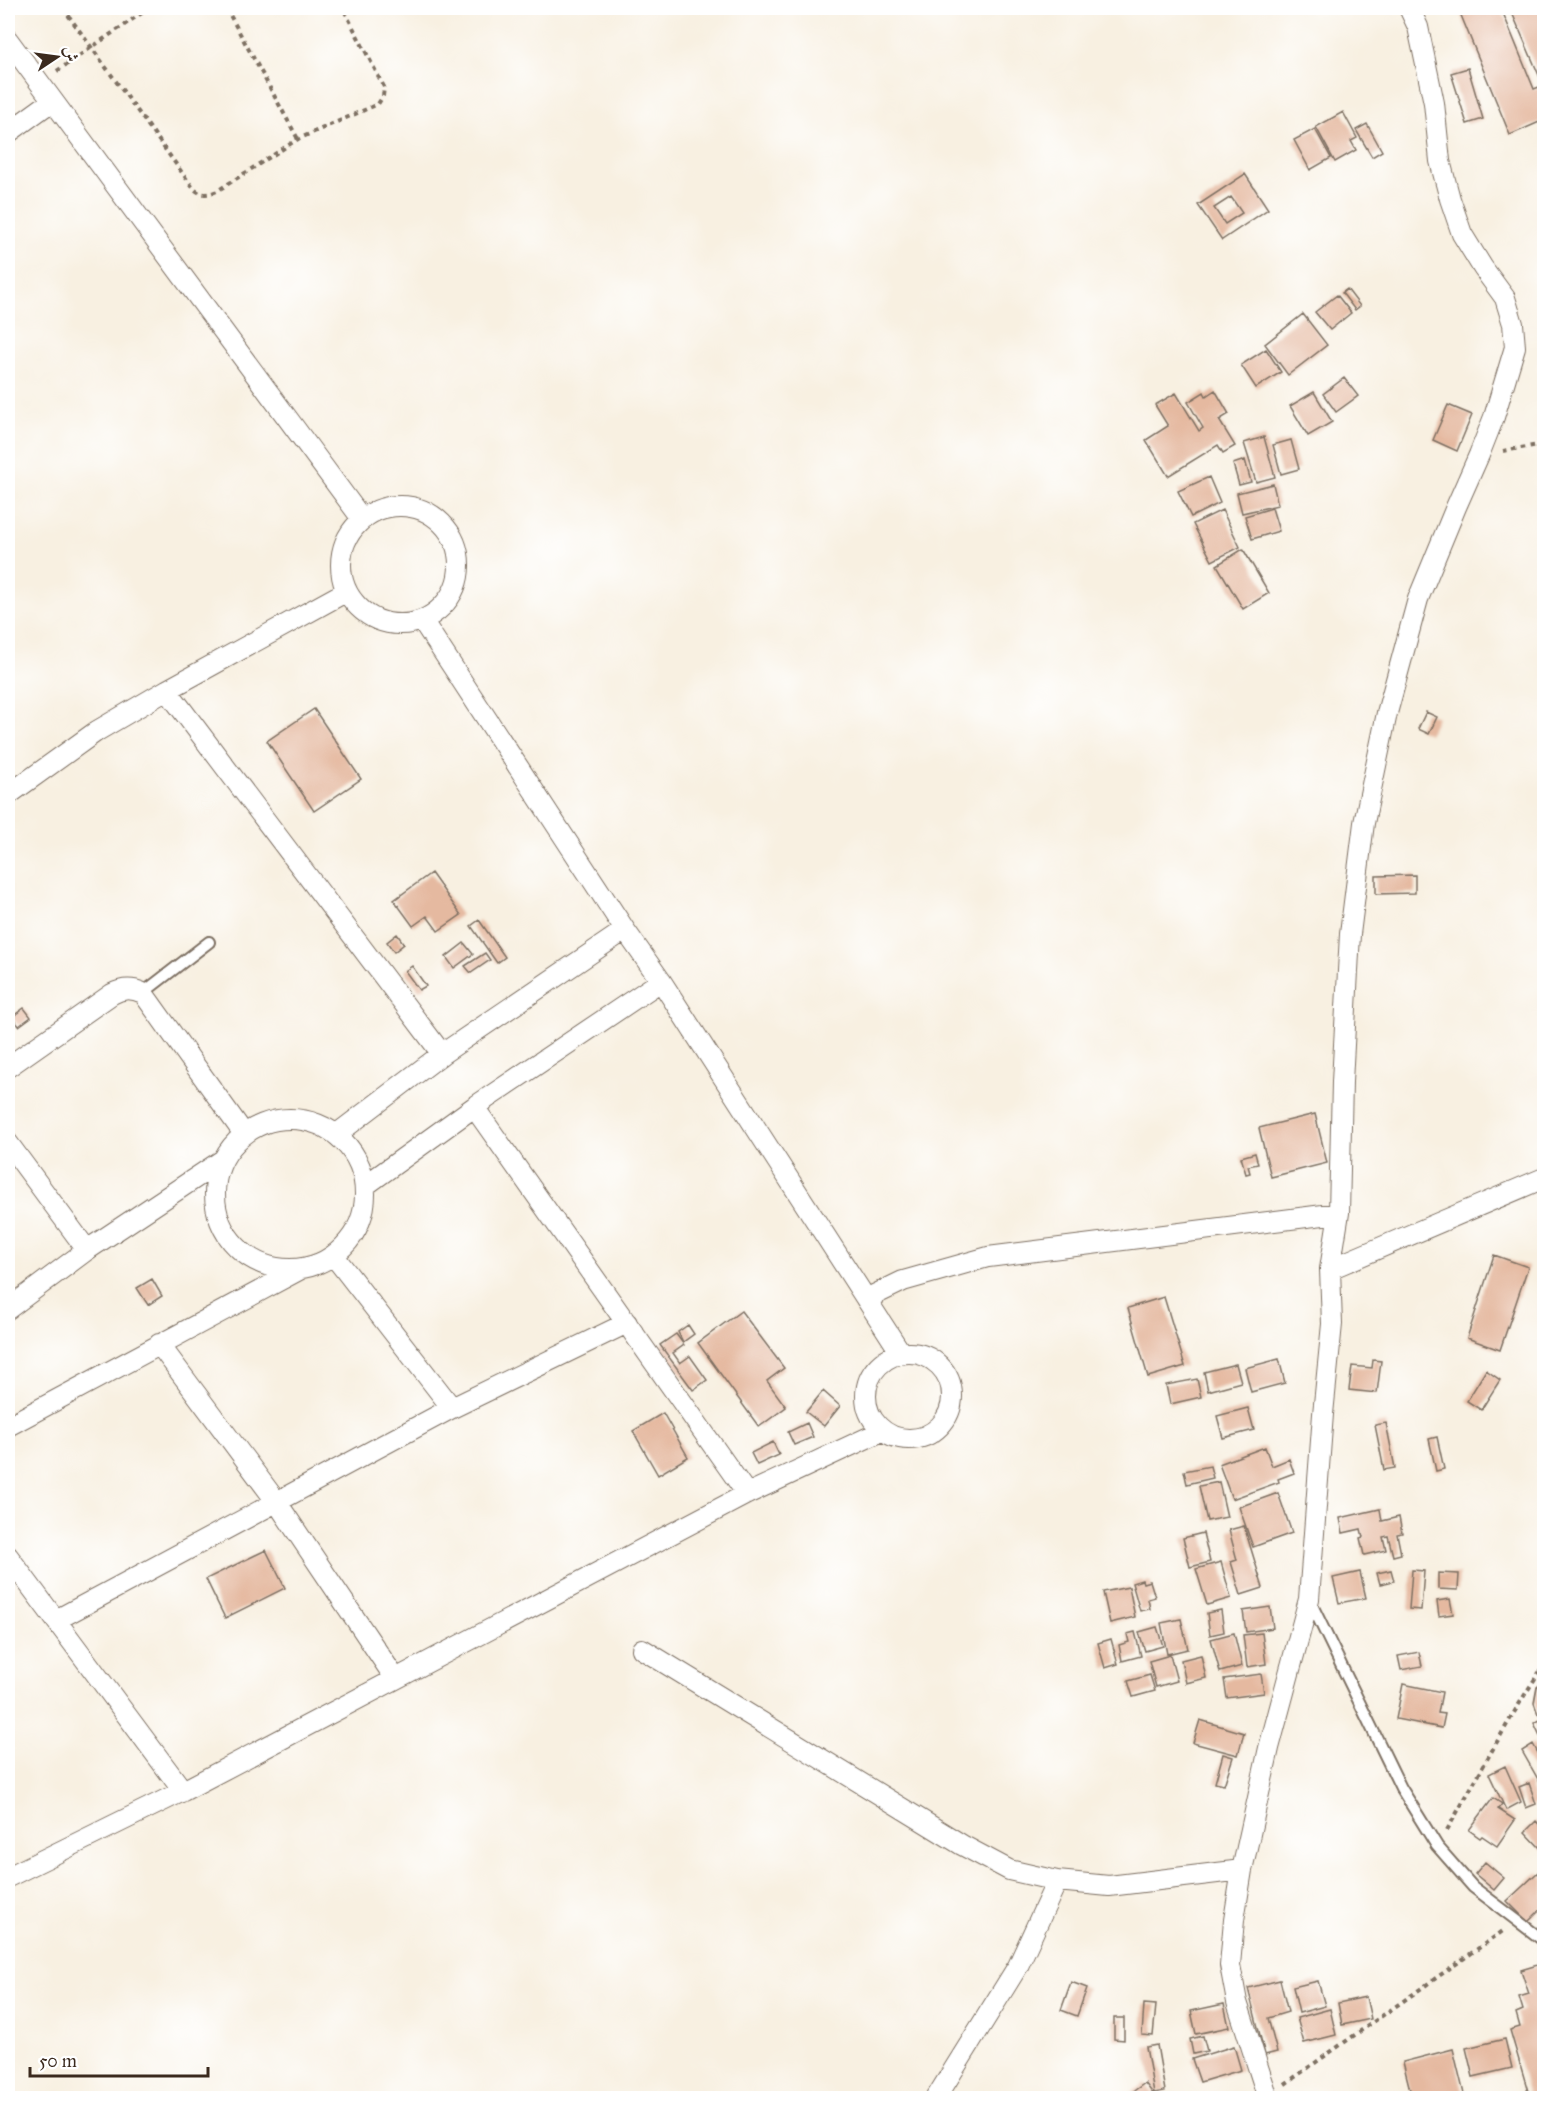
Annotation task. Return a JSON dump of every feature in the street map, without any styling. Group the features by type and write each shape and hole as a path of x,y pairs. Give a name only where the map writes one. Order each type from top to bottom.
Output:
{"street":[{"path":"1268,2097 1237,2002 1230,1965 1233,1920 1269,1749 1309,1599 1332,1324 1330,1269 1339,1214 1342,1082 1350,934 1364,823 1387,713 1418,599 1494,417 1515,347 1513,324 1505,298 1462,234 1450,199 1440,161 1434,104 1423,49 1418,27 1409,8"},
{"path":"8,40 362,519"},
{"path":"8,133 52,101"},
{"path":"388,506 418,507 443,523 458,548 459,577 446,604 422,620 393,624 366,614 347,591 341,572 342,552 349,534 362,519 388,506"},
{"path":"8,795 97,731 347,591"},
{"path":"422,620 625,930 661,981 901,1353"},
{"path":"167,690 442,1054"},
{"path":"337,1134 442,1054 625,930"},
{"path":"366,1185 474,1107 661,981"},
{"path":"8,1067 112,994 126,989 143,993 244,1134"},
{"path":"474,1107 747,1494"},
{"path":"8,1309 87,1250 221,1161 244,1134 266,1122 290,1118 315,1122 337,1134 351,1148 361,1165 366,1185 364,1212 353,1237 334,1257 300,1270 8,1426"},
{"path":"8,1143 87,1250"},
{"path":"221,1161 214,1187 217,1214 229,1239 248,1257 273,1268 300,1270"},
{"path":"1330,1269 1545,1178"},
{"path":"866,1299 903,1281 988,1257 1339,1214"},
{"path":"334,1257 452,1408"},
{"path":"56,1620 452,1408 627,1323"},
{"path":"159,1344 276,1501 395,1678"},
{"path":"901,1353 922,1354 941,1366 952,1385 952,1407 942,1426 924,1438 902,1440 882,1431 870,1416 865,1396 870,1377 883,1361 901,1353"},
{"path":"8,1877 183,1791 747,1494 882,1431"},
{"path":"8,1556 183,1791"},
{"path":"642,1649 962,1845 1009,1870 1057,1881 1109,1886 1242,1870"},
{"path":"936,2098 1018,1966 1057,1881"}],"lane":[{"path":"143,993 209,942"},
{"path":"1309,1599 1401,1788 1437,1846 1473,1887 1544,1939"}],"path":[{"path":"63,8 191,185 203,194 217,191 298,139 378,104 383,96 384,87 343,8"},
{"path":"40,84 149,8"},
{"path":"226,8 298,139"},
{"path":"1479,455 1545,444"},
{"path":"1437,1846 1490,1757 1522,1697 1545,1665"},
{"path":"1268,2097 1517,1920"}],"building":[{"path":"1458,8 1501,8 1534,89 1544,85 1544,120 1510,135"},
{"path":"1510,8 1544,8 1544,78 1541,80"},
{"path":"1468,68 1483,119 1467,124 1451,73"},
{"path":"1343,112 1357,138 1351,141 1356,150 1335,162 1316,127"},
{"path":"1367,124 1382,151 1372,157 1356,130"},
{"path":"1315,129 1331,158 1310,170 1294,140"},
{"path":"1245,174 1268,209 1222,240 1198,205","holes":["1231,197 1242,213 1225,224 1214,208"]},
{"path":"1347,289 1360,306 1355,310 1342,293"},
{"path":"1337,295 1351,313 1330,330 1315,312"},
{"path":"1303,314 1327,345 1288,375 1265,344"},
{"path":"1266,349 1281,372 1256,388 1241,365"},
{"path":"1344,378 1358,396 1336,412 1323,394"},
{"path":"1215,390 1229,414 1219,420 1235,446 1223,453 1218,445 1168,476 1146,440 1168,426 1155,405 1176,393 1199,431 1203,428 1188,402 1204,392 1206,396"},
{"path":"1314,392 1332,422 1308,436 1290,406"},
{"path":"1448,405 1472,415 1457,451 1433,440"},
{"path":"1264,437 1275,477 1256,482 1244,443"},
{"path":"1291,440 1299,469 1281,474 1273,445"},
{"path":"1245,460 1251,482 1239,485 1233,464"},
{"path":"1209,477 1220,503 1191,517 1178,491"},
{"path":"1273,484 1278,505 1242,513 1237,493"},
{"path":"1272,508 1279,531 1252,539 1245,516"},
{"path":"1222,510 1240,547 1212,561 1193,524"},
{"path":"1243,549 1269,593 1243,609 1217,565"},
{"path":"314,709 361,779 314,811 267,741"},
{"path":"1426,712 1437,717 1429,734 1418,729"},
{"path":"431,873 461,915 438,931 427,916 413,926 394,900"},
{"path":"1415,875 1415,893 1376,894 1376,876"},
{"path":"479,920 505,957 497,963 471,926"},
{"path":"397,934 404,944 394,952 387,942"},
{"path":"464,943 473,954 454,968 446,957"},
{"path":"485,953 490,960 471,973 465,966"},
{"path":"412,966 426,986 419,990 405,971"},
{"path":"24,1008 31,1017 19,1026 12,1017"},
{"path":"1315,1114 1327,1163 1271,1177 1259,1128"},
{"path":"1255,1153 1258,1164 1248,1166 1250,1173 1246,1174 1241,1157"},
{"path":"1494,1255 1528,1267 1500,1350 1467,1338"},
{"path":"152,1279 162,1296 148,1305 137,1288"},
{"path":"1164,1297 1185,1366 1148,1377 1128,1308"},
{"path":"741,1311 784,1368 767,1381 786,1407 759,1427 698,1343"},
{"path":"688,1325 694,1334 683,1342 678,1332"},
{"path":"676,1334 684,1345 673,1353 680,1363 690,1356 707,1380 693,1390 660,1345"},
{"path":"1279,1359 1285,1383 1251,1392 1245,1368"},
{"path":"1373,1360 1381,1361 1377,1393 1349,1390 1352,1366 1372,1368"},
{"path":"1236,1364 1241,1382 1208,1391 1204,1372"},
{"path":"1486,1370 1500,1380 1481,1410 1467,1401"},
{"path":"1197,1379 1201,1397 1170,1404 1166,1385"},
{"path":"823,1391 840,1406 824,1426 806,1412"},
{"path":"1248,1408 1254,1430 1223,1438 1217,1416"},
{"path":"663,1413 688,1457 658,1475 633,1431"},
{"path":"807,1423 813,1437 794,1445 788,1432"},
{"path":"1386,1423 1395,1468 1384,1470 1375,1425"},
{"path":"1437,1437 1444,1469 1436,1471 1429,1439"},
{"path":"773,1442 779,1455 757,1465 751,1453"},
{"path":"1265,1447 1272,1466 1289,1459 1294,1473 1278,1479 1279,1482 1232,1499 1219,1464"},
{"path":"1210,1466 1213,1478 1187,1484 1184,1471"},
{"path":"1219,1482 1227,1517 1207,1521 1199,1486"},
{"path":"1278,1493 1292,1533 1253,1547 1239,1507"},
{"path":"1380,1509 1382,1521 1399,1517 1402,1533 1397,1534 1401,1554 1393,1556 1388,1536 1383,1537 1386,1550 1364,1555 1360,1538 1363,1537 1361,1529 1343,1533 1340,1518"},
{"path":"1244,1526 1263,1588 1241,1595 1231,1562 1237,1560 1229,1530"},
{"path":"1203,1533 1210,1562 1190,1567 1183,1538"},
{"path":"266,1550 285,1588 225,1618 206,1579"},
{"path":"1221,1562 1231,1598 1207,1605 1196,1569"},
{"path":"1391,1570 1394,1581 1380,1584 1377,1573"},
{"path":"1412,1570 1424,1571 1421,1610 1409,1609"},
{"path":"1360,1572 1366,1598 1339,1603 1333,1578"},
{"path":"1438,1573 1459,1574 1458,1590 1438,1589"},
{"path":"1142,1580 1143,1583 1150,1581 1155,1597 1148,1599 1150,1609 1140,1611 1132,1583"},
{"path":"1129,1587 1135,1617 1110,1623 1103,1592"},
{"path":"1450,1599 1453,1614 1439,1616 1437,1601"},
{"path":"1270,1607 1273,1628 1246,1632 1243,1611"},
{"path":"1221,1610 1224,1632 1210,1635 1207,1613"},
{"path":"1181,1619 1188,1649 1167,1654 1161,1623"},
{"path":"1157,1627 1163,1646 1145,1651 1139,1632"},
{"path":"1135,1632 1141,1656 1122,1661 1119,1645 1129,1642 1127,1634"},
{"path":"1234,1633 1242,1666 1220,1672 1211,1639"},
{"path":"1262,1633 1266,1664 1247,1667 1243,1635"},
{"path":"1111,1639 1118,1664 1105,1668 1098,1643"},
{"path":"1419,1652 1422,1666 1401,1670 1398,1656"},
{"path":"1170,1655 1177,1681 1156,1687 1149,1661"},
{"path":"1201,1655 1206,1678 1186,1683 1181,1660"},
{"path":"1261,1674 1264,1693 1227,1698 1224,1679"},
{"path":"1150,1675 1155,1691 1133,1697 1128,1681"},
{"path":"1544,1682 1544,1715 1538,1714 1534,1703 1537,1687"},
{"path":"1403,1684 1442,1692 1438,1713 1445,1714 1442,1728 1396,1719"},
{"path":"1544,1718 1544,1744 1534,1723"},
{"path":"1200,1720 1244,1733 1238,1755 1193,1743"},
{"path":"1533,1744 1544,1764 1543,1788 1522,1751"},
{"path":"1223,1754 1233,1757 1224,1785 1215,1783"},
{"path":"1505,1766 1521,1802 1506,1810 1489,1774"},
{"path":"1529,1783 1536,1804 1526,1808 1519,1787"},
{"path":"1493,1798 1502,1804 1498,1809 1515,1820 1497,1846 1469,1830"},
{"path":"1536,1821 1544,1830 1544,1852 1525,1832"},
{"path":"1485,1862 1504,1878 1494,1890 1475,1874"},
{"path":"1538,1872 1544,1879 1544,1906 1528,1922 1507,1901"},
{"path":"1544,1963 1544,2098 1530,2098 1510,2030 1520,2027 1516,2013 1523,2010 1519,1997 1529,1994 1521,1970"},
{"path":"1280,1980 1288,2012 1268,2018 1277,2052 1265,2055 1248,1988"},
{"path":"1318,1981 1325,2006 1299,2013 1293,1987"},
{"path":"1071,1982 1087,1988 1077,2016 1061,2010"},
{"path":"1366,1997 1371,2019 1342,2025 1338,2003"},
{"path":"1144,2004 1156,2005 1153,2036 1142,2035"},
{"path":"1224,2004 1229,2027 1196,2034 1191,2011"},
{"path":"1330,2009 1336,2035 1304,2043 1297,2018"},
{"path":"1114,2018 1124,2018 1124,2040 1114,2039"},
{"path":"1203,2036 1207,2051 1193,2054 1190,2039"},
{"path":"1505,2039 1512,2068 1473,2077 1466,2048"},
{"path":"1157,2045 1165,2091 1154,2093 1146,2047"},
{"path":"1234,2046 1241,2070 1200,2082 1192,2059"},
{"path":"1453,2049 1465,2098 1412,2098 1403,2062"},
{"path":"1145,2083 1154,2095 1149,2098 1124,2098"}]}
